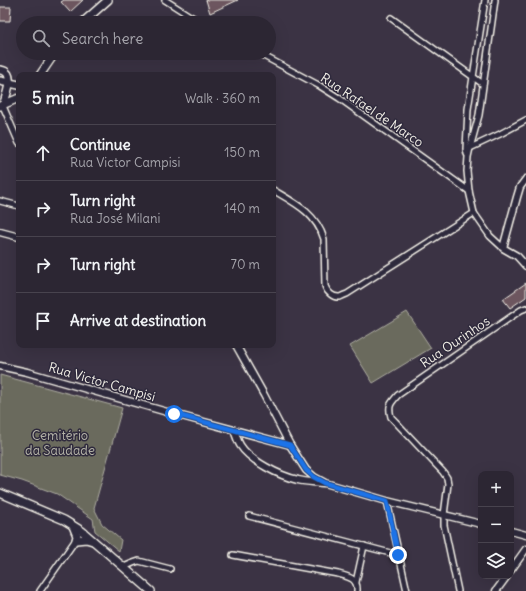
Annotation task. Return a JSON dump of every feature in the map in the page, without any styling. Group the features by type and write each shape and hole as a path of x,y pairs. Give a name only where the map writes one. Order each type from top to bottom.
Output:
{"main road":[{"path":"90,16 108,0"},
{"path":"42,72 50,60"},
{"path":"0,70 8,73 10,83 3,95 1,106"},
{"path":"0,81 16,84"},
{"path":"3,95 16,97"},
{"path":"1,106 16,98"},
{"path":"0,493 72,524 151,591"},
{"path":"72,524 78,536 76,540 86,539 93,541"}],"street":[{"path":"165,0 190,16"},
{"path":"485,0 468,109 467,171 469,191 474,213 490,236 504,248 517,256 526,266"},
{"path":"468,149 479,115 495,0"},
{"path":"391,18 483,84"},
{"name":"Rua Rafael de Marco","path":"271,60 339,98 469,191"},
{"path":"1,106 16,137"},
{"path":"468,149 526,120"},
{"path":"504,248 516,197 526,180"},
{"path":"276,192 307,212 317,223 324,239 326,290 334,296 340,297 474,213"},
{"path":"0,201 16,205"},
{"path":"0,232 16,236"},
{"path":"517,256 526,259"},
{"name":"Rua Ourinhos","path":"444,515 448,484 447,478 391,417 389,407 390,403 398,395 526,308"},
{"path":"238,348 290,445 306,470 314,477 325,483"},
{"name":"Rua Victor Campisi","path":"0,366 27,372 290,445"},
{"path":"234,430 240,446 250,456 261,464 286,477 300,481 325,483 387,501 478,523"},
{"path":"387,501 407,591"},
{"path":"444,515 444,525 458,591"},
{"path":"249,516 398,555"},
{"path":"40,591 82,532"},
{"path":"514,532 526,535"},
{"path":"357,591 358,589 356,582 364,546"},
{"path":"514,566 526,549"},
{"path":"233,555 338,574 349,577 356,582"},
{"path":"124,567 139,562 170,569"},
{"path":"496,591 505,579"}],"green space":[{"path":"407,312 431,348 373,383 350,346"},
{"name":"Cemitério da Saudade","path":"0,375 122,408 94,508 102,524 121,540 119,551 95,531 93,519 57,494 22,481 0,475"}],"building":[{"path":"64,0 83,0 70,12 61,2"},
{"path":"206,0 238,0 210,13"},
{"path":"0,7 11,7 10,21 0,21"},
{"path":"526,283 526,297 510,308 503,299"}],"route":[{"path":"174,414 290,445 306,470 314,477 325,483 387,501 398,555"}]}
